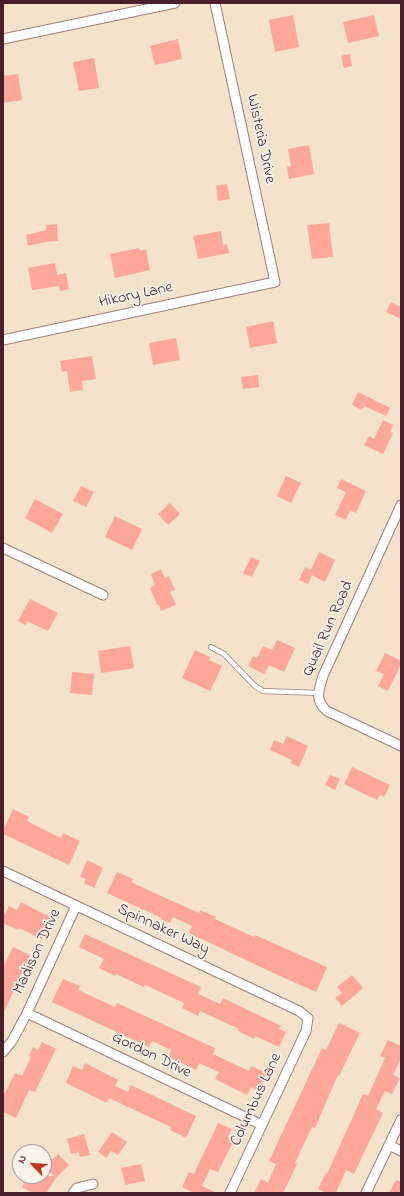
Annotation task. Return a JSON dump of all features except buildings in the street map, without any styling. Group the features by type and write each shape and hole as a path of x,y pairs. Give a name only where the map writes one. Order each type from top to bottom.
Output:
{"street":[{"path":"3,39 175,3"},
{"name":"Wisteria Drive","path":"214,3 275,282"},
{"name":"Hikory Lane","path":"3,340 275,282"},
{"name":"Quail Run Road","path":"401,506 323,676 318,699 327,711 401,746"},
{"path":"3,548 103,595"},
{"name":"Spinnaker Way","path":"3,871 299,1011 308,1018"},
{"name":"Madison Drive","path":"3,1052 12,1041 27,1013 76,906"},
{"name":"Gordon Drive","path":"27,1013 262,1125"},
{"name":"Columbus Lane","path":"230,1193 306,1031 308,1018"},
{"path":"366,1193 401,1120"},
{"path":"389,1145 401,1151"},
{"path":"73,1193 77,1188 93,1184"}],"lane":[{"path":"211,647 224,654 255,686 263,691 319,693"}]}
